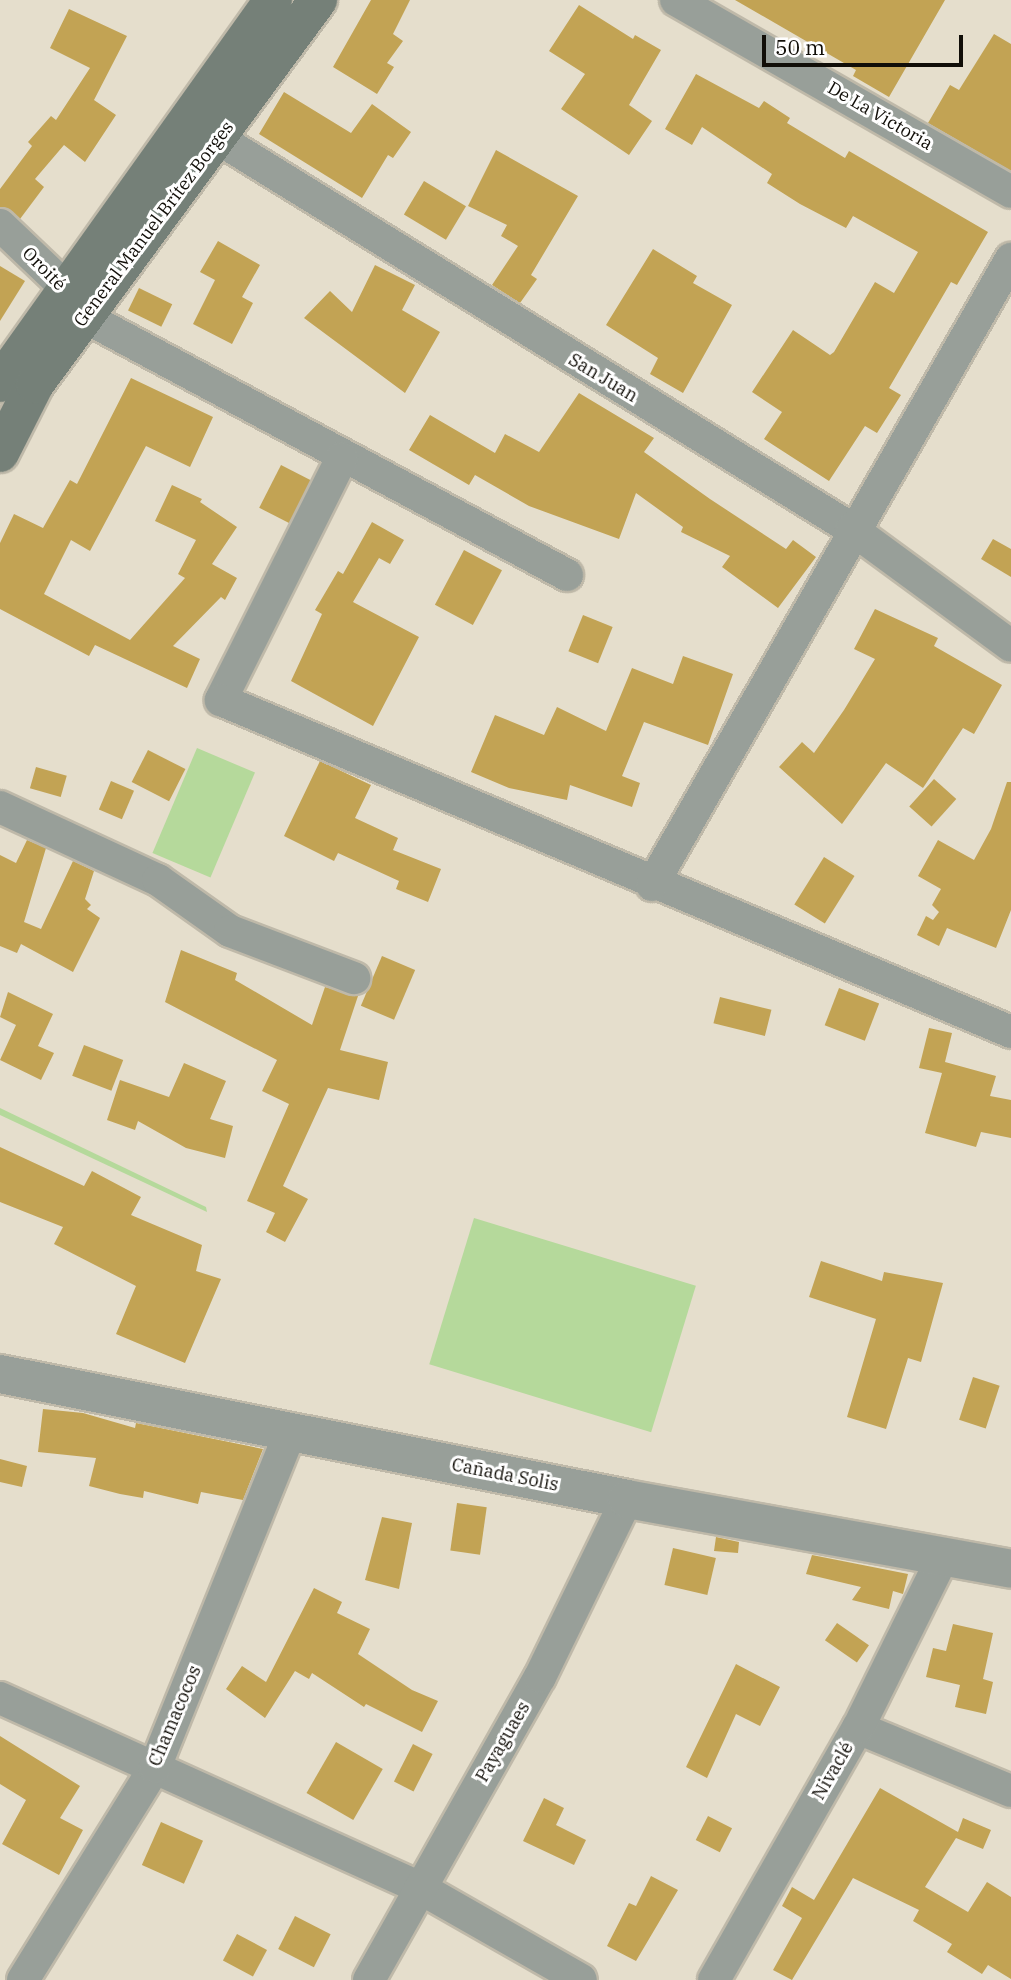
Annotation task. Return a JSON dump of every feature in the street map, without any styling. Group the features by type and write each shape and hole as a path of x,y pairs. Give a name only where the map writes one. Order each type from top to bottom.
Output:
{"main road":[{"name":"General Manuel Brítez Borges","path":"204,130 273,0"},
{"name":"General Manuel Brítez Borges","path":"0,383 74,302 204,130 318,0"},
{"name":"General Manuel Brítez Borges","path":"0,453 74,302"}],"street":[{"name":"De La Victoria","path":"676,0 1011,192"},
{"name":"San Juan","path":"204,130 852,529 1011,646"},
{"name":"Oroité","path":"0,225 74,302 342,458 568,575"},
{"path":"652,885 852,529 1011,259"},
{"path":"342,458 220,700 652,885 1011,1032"},
{"path":"0,807 158,880 230,931 354,978"},
{"name":"Cañada Solis","path":"0,1374 627,1499 1011,1569"},
{"name":"Chamacocos","path":"23,1980 155,1768 290,1433"},
{"name":"Payaguaes","path":"369,1980 540,1677 627,1499"},
{"name":"Nivaclé","path":"714,1980 858,1728 943,1557"},
{"path":"0,1698 420,1888 581,1980"},
{"path":"858,1728 1011,1791"}],"green space":[{"path":"197,748 255,773 210,878 152,853"},
{"path":"0,1108 206,1207 207,1212 0,1115"},
{"path":"474,1218 696,1286 651,1432 429,1364"}],"building":[{"path":"371,0 410,0 393,34 403,41 387,63 394,67 377,94 333,67"},
{"path":"735,0 945,0 889,97 853,76 856,70"},
{"path":"579,5 633,39 635,35 661,50 629,105 652,121 629,155 561,109 585,74 549,51"},
{"path":"69,9 127,36 94,100 116,115 85,162 64,145 35,179 44,187 20,219 0,207 0,189 32,146 28,142 51,116 56,120 90,68 50,48"},
{"path":"994,34 1011,44 1011,171 928,123 950,85 959,90"},
{"path":"696,74 759,108 764,101 790,118 787,123 845,158 849,151 988,232 957,285 951,282 889,388 901,395 877,433 865,426 829,481 764,439 782,412 752,392 793,330 830,355 834,352 875,282 894,293 918,252 853,216 846,228 800,204 767,183 772,174 702,127 692,145 665,129"},
{"path":"284,92 351,133 372,104 411,132 393,158 388,155 362,198 259,134"},
{"path":"496,150 578,196 531,275 537,279 520,303 492,285 518,246 501,236 507,225 468,206"},
{"path":"424,181 466,206 446,240 404,214"},
{"path":"218,241 260,265 242,297 253,303 232,344 193,324 215,280 200,272"},
{"path":"653,249 697,276 693,283 732,305 683,393 650,374 658,358 606,325"},
{"path":"375,265 415,285 402,310 440,332 405,393 304,318 330,291 352,312"},
{"path":"0,266 25,281 0,321"},
{"path":"139,288 172,304 161,327 128,310"},
{"path":"131,378 213,417 190,467 146,446 90,551 71,540 44,594 130,640 185,578 178,574 196,540 155,521 172,485 202,499 200,502 237,527 212,564 237,578 225,600 221,597 173,646 200,659 187,688 95,645 89,656 0,609 0,543 14,514 43,528 70,480 77,484"},
{"path":"579,393 654,438 644,452 710,499 786,549 793,540 816,557 778,608 722,567 730,556 681,532 683,527 636,493 619,539 529,506 475,475 469,485 409,450 430,415 495,453 505,434 539,452"},
{"path":"281,465 311,480 290,523 259,508"},
{"path":"372,522 404,540 390,564 379,558 353,602 419,637 373,726 291,681 322,614 315,610 338,571 343,574"},
{"path":"993,539 1011,549 1011,577 981,559"},
{"path":"464,550 502,570 473,625 435,605"},
{"path":"875,609 938,638 934,646 1002,685 974,734 963,728 923,788 886,763 842,824 779,767 802,742 814,753 875,659 854,649"},
{"path":"583,615 613,627 598,663 568,651"},
{"path":"683,656 733,674 708,745 644,722 622,776 640,783 632,807 570,785 567,800 509,788 471,772 495,715 544,735 557,707 606,731 632,668 673,684"},
{"path":"148,750 185,769 169,801 132,782"},
{"path":"320,761 371,785 355,818 398,838 393,850 441,869 428,902 396,889 399,881 338,853 334,861 284,836"},
{"path":"36,767 67,776 61,797 30,788"},
{"path":"934,779 956,799 932,827 909,806"},
{"path":"111,781 134,791 122,819 99,810"},
{"path":"1007,782 1011,782 1011,910 996,948 947,928 939,946 917,935 926,916 933,920 939,912 932,905 941,889 918,876 938,840 974,860 991,829"},
{"path":"27,840 46,848 24,922 41,929 73,861 94,871 85,899 91,905 87,909 100,918 73,972 21,944 17,953 0,946 0,855 16,863"},
{"path":"824,857 855,876 825,924 794,904"},
{"path":"181,950 237,973 235,980 312,1025 325,987 358,996 340,1050 388,1062 379,1100 328,1088 283,1186 308,1199 285,1242 266,1232 275,1213 247,1201 289,1104 262,1091 277,1060 165,1002"},
{"path":"382,956 415,970 394,1020 361,1006"},
{"path":"839,988 879,1003 865,1041 825,1025"},
{"path":"8,992 53,1014 38,1046 54,1053 41,1080 0,1060 16,1025 0,1017"},
{"path":"720,997 771,1010 765,1036 713,1023"},
{"path":"929,1028 952,1033 945,1062 996,1076 990,1096 1011,1100 1011,1138 981,1132 976,1147 925,1133 942,1073 919,1068"},
{"path":"84,1045 123,1060 111,1091 72,1076"},
{"path":"184,1063 226,1081 210,1119 233,1126 225,1158 186,1148 138,1121 135,1130 107,1120 120,1080 169,1097"},
{"path":"0,1147 84,1186 92,1171 141,1197 131,1215 202,1245 196,1271 221,1279 185,1363 116,1334 136,1286 54,1244 63,1227 0,1202"},
{"path":"821,1261 882,1281 884,1272 943,1283 921,1362 908,1358 886,1429 847,1417 876,1319 809,1297"},
{"path":"973,1377 1000,1386 986,1428 959,1420"},
{"path":"43,1409 83,1413 135,1428 136,1423 263,1449 243,1500 201,1492 198,1504 144,1491 143,1498 120,1494 89,1486 96,1458 38,1452"},
{"path":"0,1459 27,1466 22,1487 0,1482"},
{"path":"457,1503 487,1507 480,1555 450,1551"},
{"path":"382,1517 412,1523 399,1589 365,1580"},
{"path":"716,1537 739,1542 738,1553 714,1551"},
{"path":"673,1548 716,1558 707,1595 664,1585"},
{"path":"812,1555 908,1574 903,1594 893,1591 889,1609 852,1600 861,1587 806,1574"},
{"path":"314,1588 342,1602 337,1613 370,1629 358,1654 412,1690 438,1701 422,1732 366,1704 364,1707 312,1673 309,1679 295,1671 265,1718 226,1689 242,1666 266,1682"},
{"path":"837,1623 869,1645 857,1663 825,1640"},
{"path":"953,1624 993,1633 983,1679 993,1682 986,1714 955,1707 960,1685 926,1677 933,1648 946,1651"},
{"path":"736,1664 780,1687 760,1726 736,1714 707,1778 686,1767"},
{"path":"0,1736 80,1786 60,1818 83,1830 59,1875 2,1844 26,1800 0,1784"},
{"path":"336,1742 383,1769 353,1820 306,1793"},
{"path":"413,1744 433,1754 414,1791 394,1781"},
{"path":"880,1788 958,1832 963,1818 991,1830 983,1849 956,1838 925,1887 968,1912 987,1882 1011,1897 1011,1979 988,1965 982,1974 947,1952 952,1944 913,1921 919,1910 853,1878 792,1980 773,1970 802,1918 782,1906 792,1887 814,1900"},
{"path":"544,1798 564,1808 556,1825 586,1840 574,1865 523,1841"},
{"path":"708,1816 732,1828 720,1852 696,1840"},
{"path":"161,1822 203,1841 184,1884 142,1865"},
{"path":"651,1876 678,1890 636,1961 607,1946 629,1903 636,1906"},
{"path":"295,1916 331,1934 314,1967 278,1949"},
{"path":"237,1934 267,1950 253,1976 223,1960"}]}
